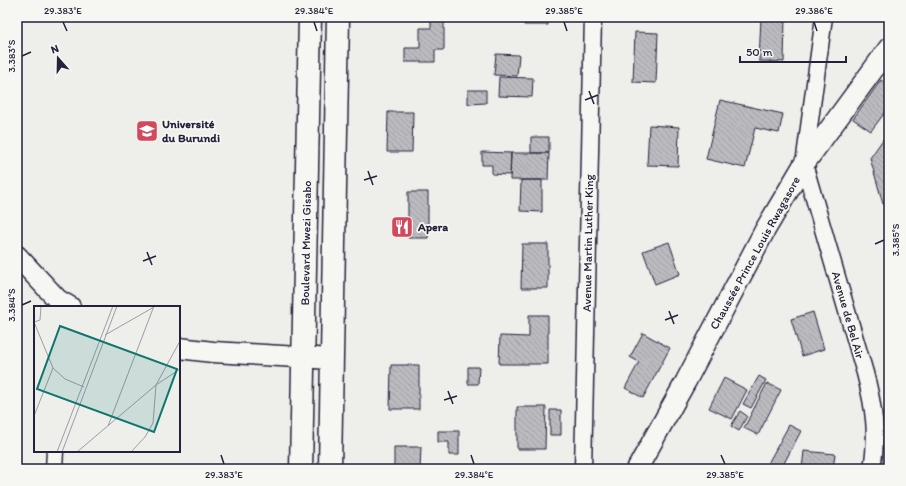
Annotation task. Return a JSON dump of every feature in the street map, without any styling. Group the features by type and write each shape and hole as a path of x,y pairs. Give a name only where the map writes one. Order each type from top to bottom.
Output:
{"main road":[{"name":"Boulevard Mwezi Gisabo","path":"301,469 310,17"},
{"path":"330,469 338,17"}],"street":[{"name":"Avenue Martin Luther King","path":"583,469 593,17"},
{"path":"804,164 824,17"},
{"name":"Chaussée Prince Louis Rwagasore","path":"638,469 766,230 804,164 889,48"},
{"name":"Avenue de Bel Air","path":"804,164 872,399 876,430 872,469"},
{"path":"17,256 62,305"},
{"path":"180,348 213,352 303,358 332,358"},
{"path":"54,469 55,452"}],"building":[{"path":"431,17 444,17 444,50 435,50 435,62 405,62 405,48 420,48 420,28 431,28"},
{"path":"524,17 548,17 548,25 524,25"},
{"path":"761,17 785,17 784,62 759,61"},
{"path":"635,32 658,33 656,83 633,82"},
{"path":"496,54 519,55 517,76 494,75"},
{"path":"499,77 533,78 532,97 498,96"},
{"path":"881,80 889,86 889,107 871,131 853,119"},
{"path":"468,90 486,90 486,103 468,104"},
{"path":"720,100 783,114 779,133 755,128 745,168 706,159"},
{"path":"388,112 413,112 412,152 387,152"},
{"path":"649,125 679,127 678,166 647,165"},
{"path":"889,131 889,203 883,204 870,158"},
{"path":"531,137 549,137 549,153 531,153"},
{"path":"482,152 511,153 510,175 492,174 492,165 482,165"},
{"path":"511,153 549,153 548,180 510,180"},
{"path":"521,180 542,180 542,212 520,211"},
{"path":"408,192 428,192 428,238 408,238"},
{"path":"669,242 680,274 655,284 643,251"},
{"path":"522,244 548,244 548,288 521,288"},
{"path":"813,312 824,349 802,356 791,319"},
{"path":"529,315 548,315 548,364 499,364 500,336 529,337"},
{"path":"643,333 670,348 643,398 625,388 639,362 630,357"},
{"path":"391,365 419,365 419,409 390,409"},
{"path":"468,367 479,367 478,384 468,384"},
{"path":"759,376 766,380 751,408 743,404"},
{"path":"724,378 747,390 732,419 709,408"},
{"path":"767,383 781,390 758,435 744,428"},
{"path":"17,395 20,395 19,446 17,446"},
{"path":"517,407 546,407 545,449 517,449"},
{"path":"550,410 561,410 561,435 550,435"},
{"path":"740,411 747,416 739,431 731,426"},
{"path":"789,425 801,431 781,469 770,469 766,467"},
{"path":"438,431 459,431 459,455 449,455 449,442 438,442"},
{"path":"394,447 421,447 420,469 394,469"},
{"path":"804,451 835,454 833,469 802,469"}],"place":[{"name":"Université du Burundi","path":"147,131"},
{"name":"Apera","path":"402,227"}]}
